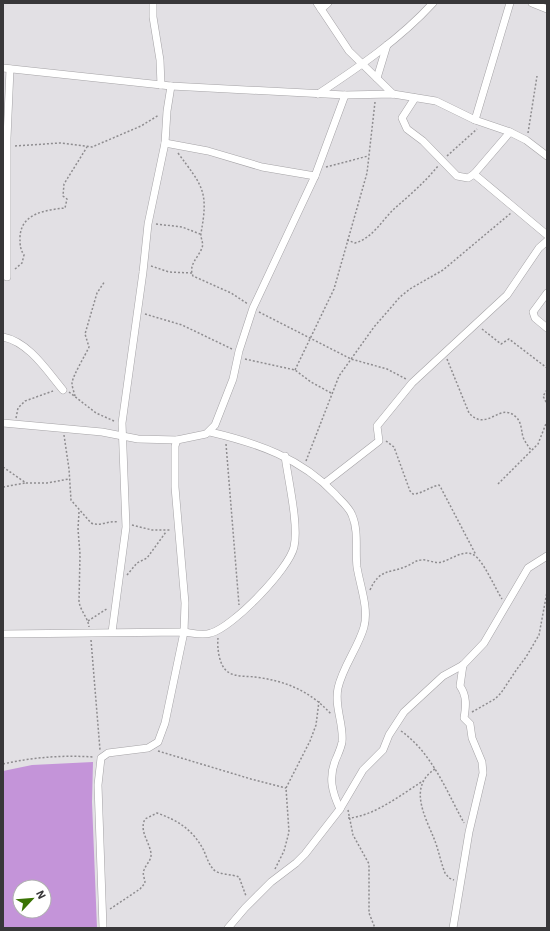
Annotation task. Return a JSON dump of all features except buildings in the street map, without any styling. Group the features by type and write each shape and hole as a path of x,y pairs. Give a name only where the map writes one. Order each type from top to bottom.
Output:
{"street":[{"path":"328,3 319,6 349,50 362,65 378,78 393,94"},
{"path":"318,94 362,65 422,15 433,3"},
{"path":"475,120 510,3"},
{"path":"532,3 547,9"},
{"path":"154,4 153,17 160,60 161,85"},
{"path":"378,78 387,45"},
{"path":"7,277 7,147 5,138 7,68 171,86 345,95 393,94 436,101 475,120 510,132 526,140 547,156"},
{"path":"112,632 126,527 121,435 122,423 144,264 148,224 168,144 167,111 171,86"},
{"path":"210,432 215,425 233,379 238,354 253,308 316,173 345,95"},
{"path":"415,98 402,118 403,124 423,140 441,162 457,176 468,178 474,174 510,132"},
{"path":"168,144 208,152 262,167 316,173"},
{"path":"474,174 517,208 547,235"},
{"path":"325,483 377,442 379,434 377,426 412,383 507,295 539,248 547,240"},
{"path":"547,293 533,312 535,318 547,328"},
{"path":"3,337 15,340 23,345 63,390"},
{"path":"3,423 121,435 138,439 177,440 199,436 210,432 285,456 325,483 346,506 353,517 357,566 364,603 364,627 345,667 338,688 337,697 342,726 342,744 335,761 331,785 340,809"},
{"path":"103,928 98,785 101,758 108,753 148,748 158,742 165,724 184,632 184,603 175,487 175,446 177,440"},
{"path":"3,634 184,632 206,634 219,630 240,614 276,576 288,560 294,546 294,516 285,456"},
{"path":"228,928 248,904 271,882 296,863 340,809 356,780 361,776 370,761 383,750 395,726 411,704 443,676 463,665 484,643 528,568 547,556"},
{"path":"453,928 469,832 483,773 482,762 472,738 470,724 464,718 466,705 465,693 460,686 463,665"}],"path":[{"path":"526,140 537,76"},
{"path":"295,370 334,288 367,173 376,95"},
{"path":"7,147 60,143 87,147 124,134 167,111"},
{"path":"347,240 355,243 371,235 395,208 415,192 441,162 484,122"},
{"path":"168,144 201,186 204,195 204,221 201,234 203,246 192,266 192,273"},
{"path":"7,277 22,263 24,255 20,249 21,233 29,217 46,210 65,208 67,199 63,196 64,184 87,147"},
{"path":"316,173 368,156"},
{"path":"304,468 307,455 339,376 374,326 400,297 410,289 443,270 517,208"},
{"path":"148,224 178,226 201,234"},
{"path":"144,264 169,272 192,273 199,280 231,294 253,308 351,359 387,369 399,374 412,383"},
{"path":"75,396 72,382 89,347 85,334 97,293 105,281"},
{"path":"137,312 182,324 238,354 295,370 311,382 331,393"},
{"path":"475,324 501,344 509,339 547,368"},
{"path":"444,354 450,363 467,408 473,418 486,421 503,412 513,415 520,424 523,437 531,450"},
{"path":"15,419 18,408 25,402 45,393 63,390 75,396 102,417 122,423"},
{"path":"547,390 543,396 547,404"},
{"path":"498,484 538,444 547,421"},
{"path":"63,429 70,479 71,500 79,512 95,525 114,521 126,527 135,525 166,532 178,528"},
{"path":"379,434 394,447 410,491 413,494 419,494 438,485 441,488 476,555 506,606"},
{"path":"226,436 227,467 232,507 240,614"},
{"path":"3,467 26,483"},
{"path":"3,487 26,483 47,483 70,479"},
{"path":"3,764 31,758 74,756 101,758 90,632 88,621 79,607 78,601 80,554 78,529 79,512"},
{"path":"125,576 137,563 147,558 166,532"},
{"path":"364,603 374,582 382,574 406,567 422,560 436,563 465,554 476,555"},
{"path":"464,718 495,699 526,657 541,628 547,592"},
{"path":"88,621 110,607 117,597"},
{"path":"219,630 217,640 219,652 222,666 228,672 234,675 268,679 288,685 319,701 333,716"},
{"path":"271,882 284,851 289,832 286,788 310,741 316,725 319,701"},
{"path":"395,726 410,737 435,769 444,783 469,832"},
{"path":"148,748 286,788"},
{"path":"435,769 426,774 423,781 420,789 421,806 443,868 449,878 460,880"},
{"path":"348,818 356,818 369,813 423,781"},
{"path":"348,808 348,818 353,835 369,864 368,913 375,928"},
{"path":"102,915 140,889 145,883 144,870 150,862 151,853 144,835 142,823 144,819 157,813 183,824 202,847 213,869 239,878 248,904"}],"shaded area":[{"path":"93,762 92,802 97,928 3,928 3,771 32,765"}]}
